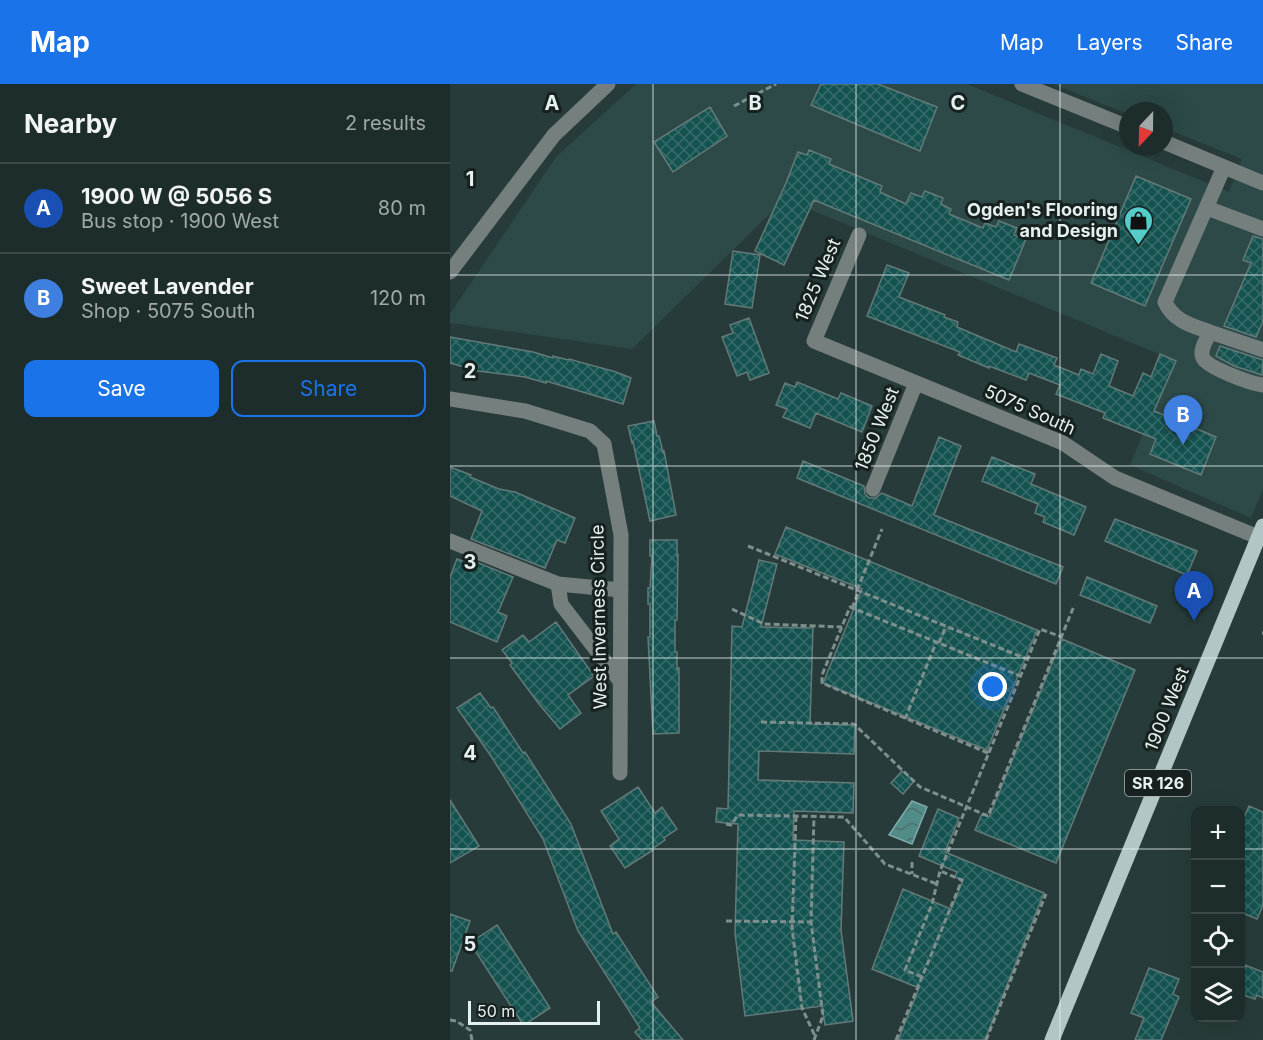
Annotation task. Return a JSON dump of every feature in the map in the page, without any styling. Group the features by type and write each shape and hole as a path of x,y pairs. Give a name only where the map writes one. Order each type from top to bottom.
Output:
{"main road":[{"name":"1900 West","path":"1052,1040 1261,532"}],"street":[{"path":"450,272 554,135 608,84"},
{"path":"1022,84 1119,123"},
{"path":"1173,146 1263,183"},
{"path":"1224,167 1165,302 1180,320 1263,350"},
{"path":"1208,208 1263,229"},
{"name":"1825 West","path":"814,341 859,235"},
{"path":"1210,332 1202,350 1203,359 1210,366 1263,386"},
{"name":"5075 South","path":"814,341 1063,443 1115,478 1261,532"},
{"name":"1850 West","path":"873,489 916,383"},
{"name":"West Inverness Circle","path":"450,399 525,411 590,431 604,444 621,535 620,773"},
{"path":"450,541 558,584 621,590"},
{"path":"558,584 561,604 620,681"}],"path":[{"path":"734,106 776,84"},
{"path":"882,529 852,608 850,607 822,675 822,683 988,753"},
{"path":"748,546 1027,659"},
{"path":"761,722 854,724 920,787 988,816 1074,606"},
{"path":"852,608 1020,676"},
{"path":"732,609 764,624 842,627"},
{"path":"905,719 946,626"},
{"path":"922,977 905,970 932,904 940,871 988,753 1040,629 1062,637"},
{"path":"726,824 731,825 738,815 844,817 885,864 937,884"},
{"path":"796,815 792,922 802,1008 814,1038"},
{"path":"814,816 811,922 823,1016 814,1038"},
{"path":"912,862 912,874"},
{"path":"896,1040 962,880 940,871"},
{"path":"986,1040 1046,894"},
{"path":"726,921 811,922"},
{"path":"450,1020 470,1030 472,1040"}],"shaded area":[{"path":"636,84 967,84 1119,147 1119,156 1142,156 1229,192 1242,159 1173,132 1173,102 1119,102 1119,110 1053,84 1263,84 1263,489 1251,518 1130,465 1173,360 785,199 632,349 450,323 450,314 556,157"}],"water":[{"path":"912,801 927,807 912,844 889,835"}],"building":[{"path":"821,84 878,84 937,107 920,151 811,105"},
{"path":"710,107 727,136 673,172 654,142"},
{"path":"809,150 831,159 829,164 882,186 880,192 906,204 911,193 922,197 925,191 943,198 941,204 951,209 949,214 983,228 985,223 996,227 999,221 1017,228 1014,235 1026,239 1009,280 814,200 784,265 755,251 798,152 807,155"},
{"name":"Ogden's Flooring and Design","path":"1136,176 1191,199 1145,306 1091,283"},
{"path":"1253,236 1263,239 1263,321 1256,337 1224,326 1251,263 1243,260"},
{"path":"733,251 760,255 752,308 725,304"},
{"path":"887,265 909,273 899,297 945,315 944,317 958,322 957,327 1016,352 1019,344 1057,358 1054,365 1079,375 1081,369 1093,374 1101,354 1118,361 1109,386 1133,396 1143,373 1151,377 1160,354 1176,361 1154,411 1216,437 1201,475 1150,454 1156,439 1103,418 1105,413 1056,394 1060,385 1029,373 1026,380 989,366 989,368 958,355 960,352 867,316"},
{"path":"749,318 769,373 750,380 747,372 737,376 722,337 733,333 730,325"},
{"path":"450,337 533,352 553,358 553,356 569,359 631,378 623,404 546,381 546,383 525,377 478,371 450,363"},
{"path":"1220,346 1263,360 1262,375 1234,366 1216,356"},
{"path":"797,382 838,399 841,393 872,406 862,432 816,413 810,428 783,417 787,409 776,405 785,383 795,387"},
{"path":"654,421 657,436 659,436 664,451 676,515 650,521 628,426"},
{"path":"939,437 961,446 934,515 1063,567 1056,584 797,478 803,461 864,486 865,494 869,498 875,498 882,493 912,506"},
{"path":"992,457 1035,474 1031,484 1086,507 1074,535 1043,522 1045,517 1035,513 1038,504 982,481"},
{"path":"450,467 499,489 515,492 575,518 565,543 557,540 545,568 471,539 482,511 450,496"},
{"path":"1115,519 1197,551 1187,575 1105,541"},
{"path":"786,527 1037,630 987,750 823,683 862,589 775,554"},
{"path":"650,540 677,540 675,652 677,652 677,669 679,668 679,733 653,734 648,637 650,637 648,588 650,588 652,556 650,556"},
{"path":"464,557 513,577 498,612 507,616 497,642 450,622 450,577 457,559 462,561"},
{"path":"759,560 777,564 761,627 813,628 810,724 855,725 854,754 759,751 758,780 854,783 853,813 794,811 793,840 844,842 841,930 853,1021 825,1025 822,1006 745,1016 735,933 738,824 716,822 717,808 728,809 732,626 742,627"},
{"path":"1087,577 1157,606 1150,623 1080,595"},
{"path":"556,622 594,676 568,695 581,713 560,729 510,665 512,663 502,650 523,635 529,642"},
{"path":"1062,639 1135,670 1056,863 975,830 982,814 989,817"},
{"path":"480,693 491,708 493,707 523,753 525,752 571,824 613,934 616,932 658,997 651,1002 683,1040 642,1040 635,1032 640,1028 578,931 543,839 491,756 457,708"},
{"path":"902,771 914,781 903,794 891,783"},
{"path":"638,787 655,813 662,807 677,829 653,850 625,868 610,846 619,839 601,811"},
{"path":"450,800 479,846 450,863"},
{"path":"1249,806 1263,812 1263,905 1257,919 1245,914 1245,815"},
{"path":"938,809 959,818 945,852 1044,893 985,1040 898,1040 919,988 872,969 903,889 951,909 963,880 955,877 957,872 919,856"},
{"path":"450,914 470,921 452,971 450,971"},
{"path":"497,925 550,1008 527,1023 522,1023 470,943"},
{"path":"1245,965 1263,972 1263,998 1257,995 1255,999 1245,996"},
{"path":"1149,968 1179,979 1173,994 1179,997 1161,1040 1135,1040 1144,1018 1131,1013"}],"place":[{"name":"Ogden's Flooring and Design","path":"1139,246"},
{"name":"Sweet Lavender","path":"1183,445"},
{"name":"1900 W @ 5056 S","path":"1194,621"}]}
